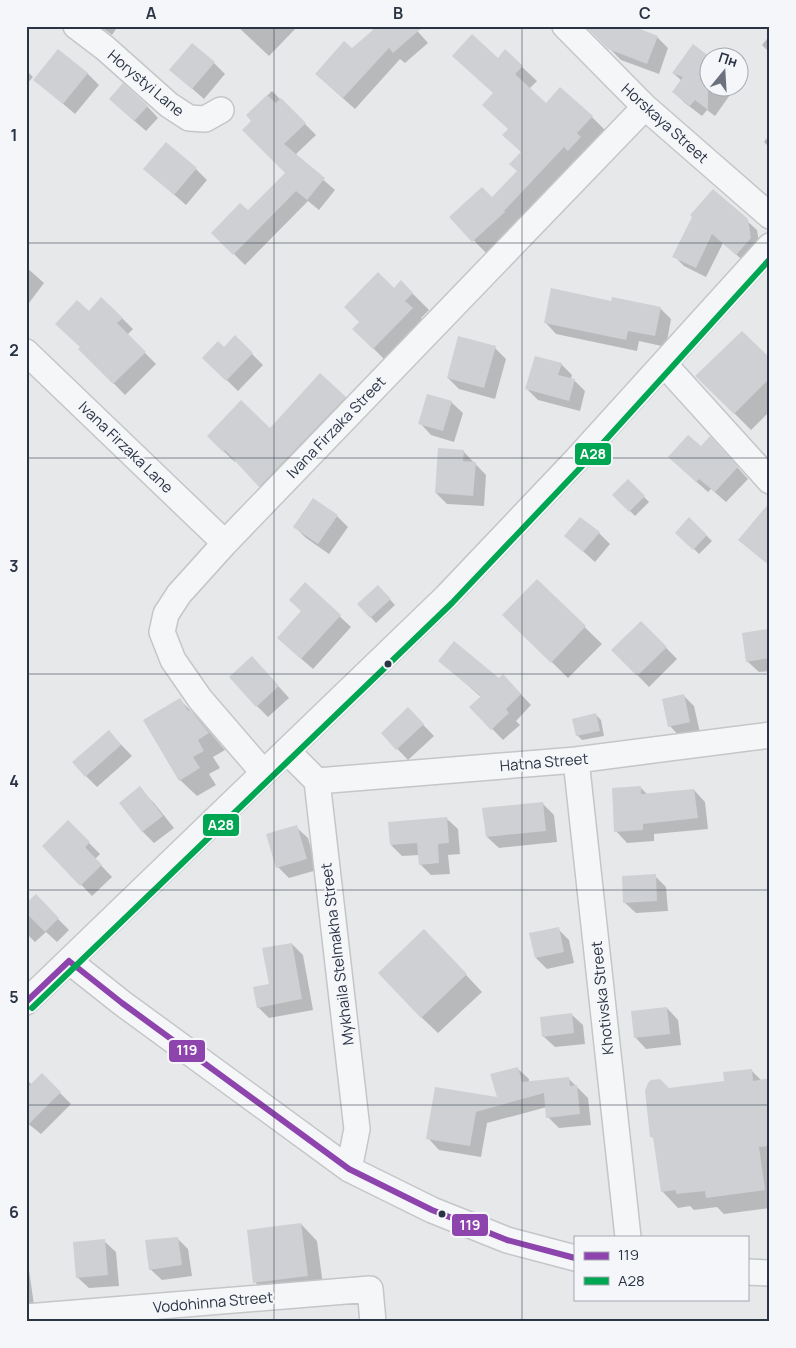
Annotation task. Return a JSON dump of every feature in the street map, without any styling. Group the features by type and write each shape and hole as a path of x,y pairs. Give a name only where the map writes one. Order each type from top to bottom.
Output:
{"street":[{"name":"Horystyi Lane","path":"76,26 105,48 169,105 189,118 205,119 221,110"},
{"name":"Horskaya Street","path":"564,26 645,107 770,216"},
{"name":"Ivana Firzaka Street","path":"263,772 200,698 173,660 162,632 166,614 178,594 225,543 645,107"},
{"path":"26,1002 446,597 577,459 770,246"},
{"name":"Ivana Firzaka Lane","path":"26,352 225,543"},
{"path":"664,364 770,481"},
{"name":"Hatna Street","path":"317,781 576,760 770,735"},
{"path":"287,751 317,781"},
{"name":"Khotivska Street","path":"576,760 628,1236"},
{"name":"Mykhaila Stelmakha Street","path":"317,781 357,1128 349,1169"},
{"path":"69,961 122,1003 349,1169 370,1181 449,1217 507,1240 574,1258"},
{"path":"748,1272 770,1273"},
{"name":"Vodohinna Street","path":"26,1318 370,1289 373,1322"}],"building":[{"path":"370,26 424,26 393,53 389,48 343,98 315,74 344,41 352,48 373,30"},
{"path":"585,26 632,26 658,36 647,64 608,49"},
{"path":"472,34 498,58 505,49 523,66 515,74 546,103 560,87 593,116 577,133 581,137 568,151 564,147 505,212 472,242 449,217 482,187 492,197 517,171 509,164 521,152 502,135 508,129 482,105 493,93 452,56"},
{"path":"192,43 215,62 192,89 169,70"},
{"path":"693,44 698,48 698,98 708,98 708,110 695,100 690,106 672,92 683,77 672,73"},
{"path":"58,49 88,73 63,104 33,80"},
{"path":"123,83 148,106 134,121 109,99"},
{"path":"267,95 276,103 281,98 306,123 284,144 325,178 307,200 296,191 233,255 211,233 240,203 248,210 285,173 242,130 251,121 246,115"},
{"path":"166,142 197,168 174,195 143,169"},
{"path":"713,189 748,219 751,238 736,255 712,234 696,268 672,257 692,217 690,215"},
{"path":"378,272 394,288 401,280 413,293 405,301 413,308 373,349 352,329 359,322 344,307"},
{"path":"551,288 611,301 612,297 661,307 655,336 628,331 626,340 544,323"},
{"path":"101,297 123,318 117,323 146,352 113,384 78,349 80,347 55,324 77,300 89,311"},
{"path":"742,331 770,358 770,378 734,414 695,376"},
{"path":"235,335 253,353 226,381 202,358 218,341 224,347"},
{"path":"458,336 496,346 484,388 447,378"},
{"path":"535,356 562,363 558,375 575,379 569,401 525,389"},
{"path":"320,373 346,397 259,487 225,450 223,452 207,436 241,400 270,428"},
{"path":"427,394 452,401 443,431 418,424"},
{"path":"688,435 701,446 710,436 738,467 715,492 699,479 696,482 668,457"},
{"path":"438,448 464,450 463,461 476,462 473,496 435,493"},
{"path":"628,479 645,496 629,512 612,495"},
{"path":"313,498 338,515 318,544 293,527"},
{"path":"770,502 770,566 738,540"},
{"path":"580,517 600,532 583,552 564,536"},
{"path":"689,517 707,535 693,550 675,533"},
{"path":"537,579 586,626 551,663 502,615"},
{"path":"305,582 341,615 301,659 277,638 301,611 289,600"},
{"path":"378,585 391,599 370,618 357,604"},
{"path":"641,621 667,647 637,676 611,650"},
{"path":"767,629 770,658 746,662 742,633"},
{"path":"454,641 499,678 503,674 521,694 506,709 509,713 491,730 469,707 481,696 438,661"},
{"path":"252,656 279,686 256,707 229,677"},
{"path":"684,694 690,722 668,727 662,699"},
{"path":"180,698 188,711 190,710 209,733 198,740 204,751 193,757 200,768 179,781 143,720"},
{"path":"408,707 424,724 396,750 381,733"},
{"path":"596,713 600,731 576,736 572,719"},
{"path":"109,730 121,745 85,777 72,762"},
{"path":"140,786 163,816 142,832 119,803"},
{"path":"641,786 641,794 694,789 698,818 643,824 643,830 614,832 612,788"},
{"path":"543,802 546,831 486,837 482,808"},
{"path":"447,817 449,843 438,844 439,863 419,865 417,843 390,845 388,822"},
{"path":"68,820 90,842 85,847 102,865 80,886 42,846"},
{"path":"297,825 307,859 276,868 266,834"},
{"path":"656,874 657,901 623,903 622,876"},
{"path":"36,894 59,918 45,932 26,913 26,903"},
{"path":"559,927 564,952 535,958 529,933"},
{"path":"424,929 467,974 421,1018 378,973"},
{"path":"292,943 302,999 257,1008 253,987 269,984 262,948"},
{"path":"667,1007 670,1034 634,1038 631,1011"},
{"path":"572,1013 574,1033 542,1037 540,1017"},
{"path":"518,1067 522,1082 569,1077 570,1086 577,1085 580,1114 546,1118 544,1093 476,1112 470,1146 426,1139 435,1087 497,1097 490,1074"},
{"path":"752,1069 753,1081 770,1078 770,1146 759,1147 765,1190 706,1198 705,1191 676,1194 676,1190 661,1192 653,1137 650,1137 645,1091 648,1083 651,1080 660,1079 669,1088 724,1081 723,1072"},
{"path":"42,1073 61,1092 26,1127 26,1089"},
{"path":"301,1223 308,1276 253,1283 247,1230"},
{"path":"178,1237 182,1265 149,1270 145,1240"},
{"path":"105,1239 108,1275 76,1278 73,1242"}],"transit line":[{"name":"А28","path":"32,1008 452,603 583,465 770,259"},
{"name":"119","path":"69,961 122,1003 349,1169 432,1210 507,1240 574,1258"},
{"name":"119","path":"26,1002 69,961"}]}
